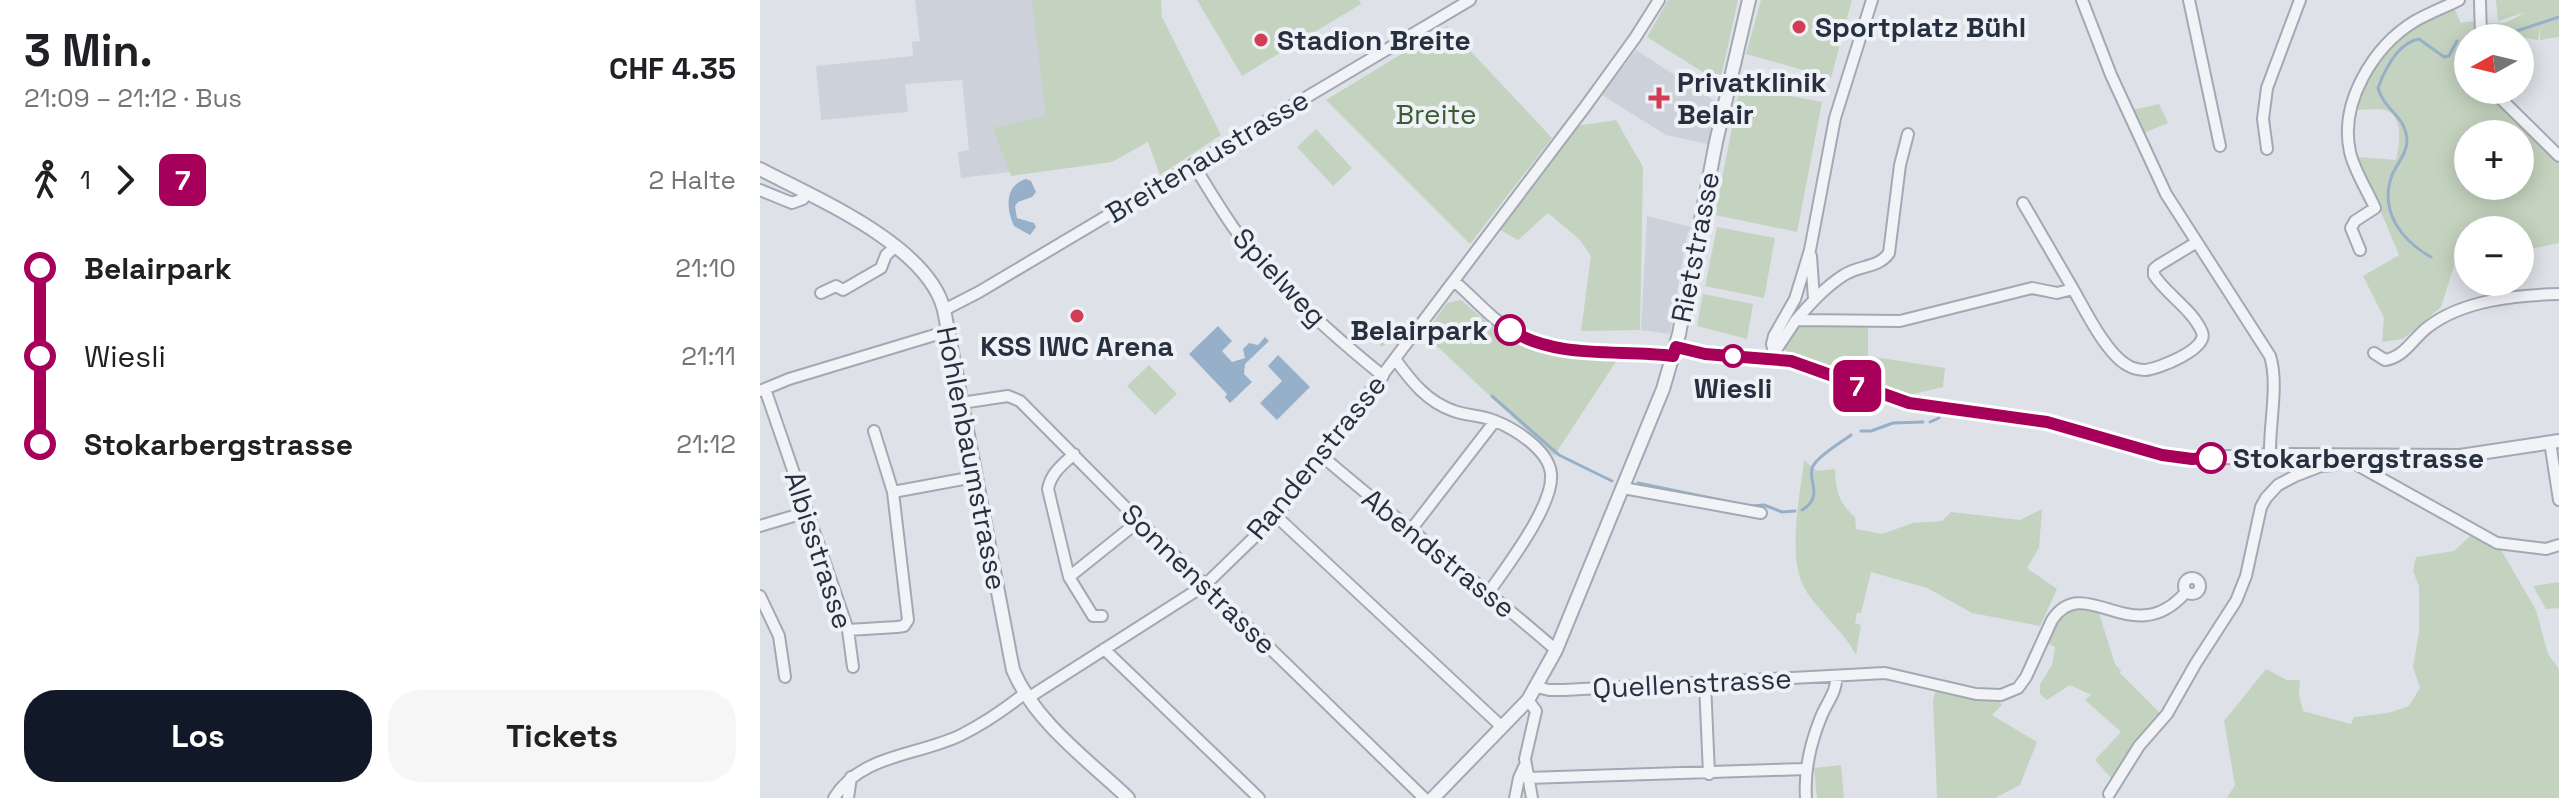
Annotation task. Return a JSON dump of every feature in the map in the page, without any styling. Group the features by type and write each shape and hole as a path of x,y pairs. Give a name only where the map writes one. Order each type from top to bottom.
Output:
{"street":[{"name":"Breitenaustrasse","path":"944,310 1470,0"},
{"name":"Randenstrasse","path":"834,798 851,777 876,764 960,735 1205,585 1276,516 1635,38 1659,0"},
{"name":"Rietstrasse","path":"1433,798 1537,687 1556,650 1659,399 1674,351 1716,142 1749,0"},
{"path":"1774,356 1774,336 1795,299 1810,250 1835,118 1872,0"},
{"path":"2082,0 2106,64 2166,194 2258,333 2272,362 2275,377 2270,415 2270,455"},
{"path":"2189,0 2220,146"},
{"path":"2267,149 2263,119 2267,88 2300,0"},
{"path":"2429,0 2439,10"},
{"path":"2360,250 2351,228 2355,221 2375,208 2350,150 2350,114 2356,93 2380,50 2394,36 2416,20 2459,0"},
{"path":"2480,0 2481,24"},
{"path":"2506,104 2559,156"},
{"path":"1774,356 1796,320 1814,299 1853,269 1878,264 1889,253 1900,165 1908,134"},
{"name":"Spielweg","path":"1193,164 1233,228 1255,255 1345,346 1383,376"},
{"name":"Hohlenbaumstrasse","path":"760,169 876,232 929,277 944,310 1011,662 1026,696 1055,729 1128,798"},
{"path":"760,190 792,203 807,194"},
{"path":"2023,203 2113,352 2123,363 2134,368 2156,368 2190,352 2203,340 2203,334 2183,306 2154,275 2154,269 2159,265 2197,242"},
{"path":"821,293 836,286 843,290 881,268 886,255 895,247"},
{"path":"1810,250 1814,299"},
{"path":"1454,281 1510,330 1542,345 1584,351 1774,356 1909,403 2047,422 2162,455 2192,459 2270,455 2469,456 2555,442 2559,500"},
{"path":"1796,320 1900,321 2032,288 2057,293 2073,289"},
{"path":"2374,353 2385,360 2394,359 2427,327 2462,310 2498,300 2559,294"},
{"path":"762,390 948,331"},
{"path":"1395,359 1418,389 1436,403 1453,411 1495,421 1518,433 1549,466 1550,485 1535,522 1489,592"},
{"name":"Albisstrasse","path":"762,390 848,630 853,667"},
{"name":"Sonnenstrasse","path":"961,403 1008,396 1020,401 1424,798"},
{"path":"1410,531 1495,421"},
{"path":"848,630 904,626 908,620 893,492 874,431"},
{"path":"1074,454 1055,471 1048,489 1069,577 1093,616 1102,616"},
{"name":"Abendstrasse","path":"1322,456 1556,650"},
{"path":"2341,456 2497,543 2546,549 2559,545"},
{"path":"2109,794 2139,746 2167,714 2231,611 2246,576 2261,507 2266,498 2278,485 2321,466 2334,465 2341,456"},
{"path":"893,492 974,477"},
{"path":"1623,488 1761,513"},
{"path":"760,526 807,512"},
{"path":"1276,516 1502,727"},
{"path":"1069,577 1139,521"},
{"name":"Quellenstrasse","path":"1537,687 1564,690 1885,673 1976,694 2001,695 2018,688 2026,677 2057,611 2087,603 2125,615 2153,615 2177,603 2186,592"},
{"path":"760,596 779,636 785,677"},
{"path":"1104,649 1259,798"},
{"path":"1806,798 1805,769 1821,716 1835,687 1836,676"},
{"path":"1705,683 1709,774"},
{"path":"1528,700 1536,711 1526,772 1532,798"},
{"path":"1515,798 1519,778 1526,772 1709,774 1805,769"},
{"path":"848,798 851,777"}],"shaded area":[{"path":"915,0 1057,0 1073,129 1027,170 961,178 958,152 969,150 962,80 905,84 908,112 821,120 816,66 913,56 912,42 920,41"},
{"name":"Privatklinik Belair","path":"1636,50 1716,102 1708,144 1666,135 1602,95"},
{"path":"1647,216 1691,227 1670,334 1641,330"}],"green space":[{"path":"1032,0 1161,0 1162,17 1221,135 1160,175 1148,142 1112,162 1011,176 993,128 1046,116"},
{"name":"Stadion Breite","path":"1197,0 1359,0 1361,4 1242,76"},
{"path":"1668,0 1738,0 1722,73 1718,77 1712,78 1647,37"},
{"name":"Sportplatz Bühl","path":"1761,0 1852,0 1831,78 1746,54"},
{"path":"2496,0 2559,0 2559,37 2540,40 2540,26 2538,40 2534,39 2534,24 2454,24 2454,104 2500,104 2516,120 2454,120 2454,200 2534,200 2534,137 2559,162 2559,243 2534,248 2534,216 2454,216 2454,266 2441,307 2403,339 2382,342 2384,318 2363,276 2399,255 2358,157 2396,160 2399,134 2396,120 2388,111 2355,110 2362,89 2370,72 2390,46 2434,17 2454,8 2461,23 2501,23 2526,12 2498,21"},
{"name":"Breite","path":"1447,26 1552,138 1470,244 1326,100"},
{"path":"1740,86 1822,102 1797,232 1715,215"},
{"path":"2159,104 2168,123 2143,133 2132,110"},
{"path":"1616,120 1643,167 1640,330 1581,331 1591,256 1579,239 1548,213 1518,240 1495,227 1569,127"},
{"path":"1316,129 1352,168 1333,186 1297,147"},
{"path":"1717,227 1775,238 1764,298 1705,286"},
{"path":"1703,294 1753,304 1747,339 1697,326"},
{"path":"1461,300 1515,346 1520,341 1543,348 1619,357 1554,456 1424,334 1447,303"},
{"path":"1387,320 1398,334 1382,347 1370,333"},
{"path":"1868,325 1868,356 1945,368 1943,387 1905,396 1787,354 1784,345 1798,326"},
{"path":"1149,365 1177,394 1155,415 1127,386"},
{"path":"1804,460 1817,471 1835,469 1839,496 1855,517 1856,529 1882,534 1913,523 1942,521 1951,512 2020,520 2042,509 2039,548 2027,568 2057,589 2040,626 1972,613 1927,588 1871,572 1861,613 1857,613 1855,623 1861,625 1856,655 1801,581 1797,565 1796,529"},
{"path":"2471,535 2497,543 2536,610 2548,654 2559,669 2559,798 2227,798 2235,785 2224,721 2266,669 2287,680 2300,680 2303,711 2351,724 2354,717 2388,713 2409,706 2420,688 2413,667 2419,632 2419,586 2413,571 2416,557 2454,551"},
{"path":"2559,582 2559,608 2546,609 2533,586"},
{"path":"2083,607 2098,610 2120,673 2162,715 2113,780 2095,760 2121,732 2085,700 2091,695 2070,685 2047,700 2040,694 2040,684 2052,665 2055,647 2047,643 2055,623 2068,612"},
{"path":"1936,689 1985,700 1998,699 2002,705 1992,715 2037,742 2020,785 1995,798 1937,798 1933,700"},
{"path":"1841,765 1844,798 1817,798 1814,768"}],"water":[{"path":"1026,179 1031,181 1036,192 1015,206 1017,218 1034,223 1036,227 1030,235 1014,226 1009,206 1013,187"},
{"path":"1218,326 1232,341 1222,351 1232,362 1245,358 1243,349 1249,343 1258,345 1265,337 1269,341 1245,364 1244,374 1252,382 1230,403 1225,397 1227,394 1189,354"},
{"path":"1278,355 1310,387 1277,420 1260,403 1282,381 1268,366"}],"waterway":[{"path":"2534,25 2559,17"},
{"path":"2431,257 2410,242 2395,223 2391,212 2389,188 2407,141 2403,125 2385,103 2378,88 2393,58 2411,41 2419,39 2444,57 2449,56 2454,47"},
{"path":"1492,396 1559,455 1612,481"},
{"path":"1930,422 1939,418"},
{"path":"1861,431 1871,431 1893,423 1923,422"},
{"path":"1802,510 1813,498 1811,474 1815,463 1851,435"},
{"path":"1638,483 1740,504"},
{"path":"1751,506 1764,505 1782,512 1795,511"}],"bus line":[{"name":"7","path":"1510,330 1542,345 1584,351 1673,356 1676,347 1720,356 1791,361 1909,403 2047,422 2162,455 2211,458"}],"place":[{"name":"Sportplatz Bühl","path":"1799,27"},
{"name":"Stadion Breite","path":"1261,40"},
{"name":"Privatklinik Belair","path":"1659,98"},
{"name":"KSS IWC Arena","path":"1077,316"},
{"name":"Belairpark","path":"1510,330"},
{"name":"Wiesli","path":"1733,356"},
{"name":"Stokarbergstrasse","path":"2211,458"}]}
